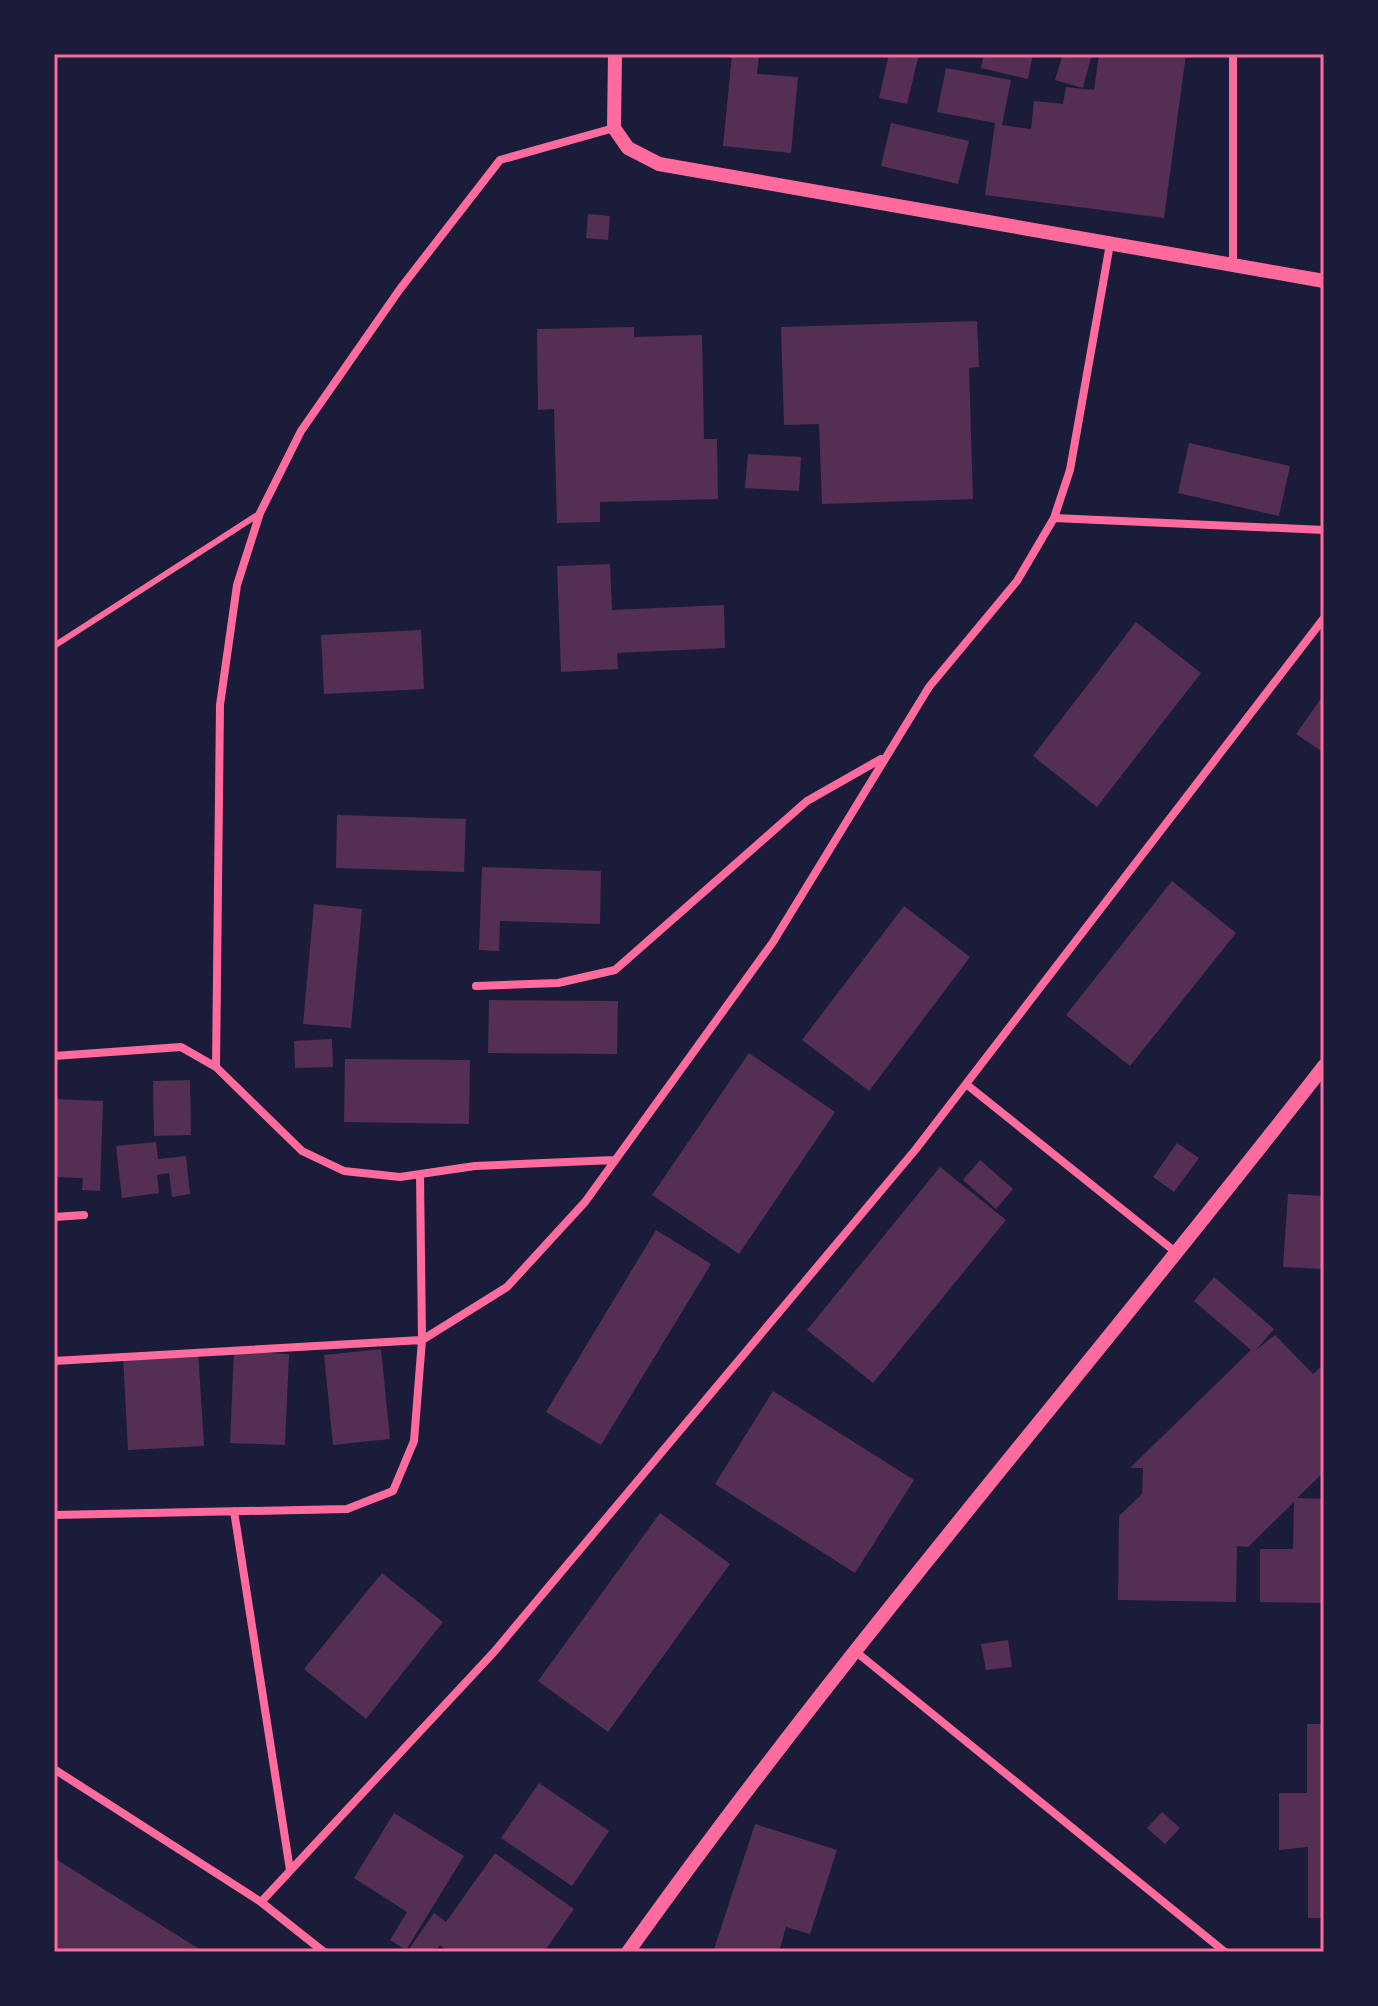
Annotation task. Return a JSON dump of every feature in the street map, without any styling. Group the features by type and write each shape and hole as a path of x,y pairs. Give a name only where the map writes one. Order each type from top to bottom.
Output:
{"street":[{"path":"615,54 614,128 628,148 659,164 1324,281"},
{"path":"1233,54 1233,265"},
{"path":"216,1067 220,705 237,585 260,513 301,431 400,289 500,160 614,128"},
{"path":"54,1361 422,1340 507,1287 585,1202 773,942 882,758 929,687 1017,581 1054,518 1070,470 1110,244"},
{"path":"1054,518 1324,530"},
{"path":"261,1902 494,1652 916,1149 1324,618"},
{"path":"476,986 558,983 615,970 807,801 882,758"},
{"path":"54,1056 181,1047 216,1067 302,1151 344,1171 400,1177 475,1166 614,1160"},
{"path":"628,1952 697,1856 855,1651 1179,1254 1324,1066"},
{"path":"966,1084 1179,1254"},
{"path":"54,1515 347,1509 393,1491 414,1441 422,1340 420,1174"},
{"path":"54,1217 84,1215"},
{"path":"234,1511 290,1870"},
{"path":"855,1651 1225,1952"},
{"path":"54,1769 261,1902 324,1952"}],"lane":[{"path":"54,646 260,513"}],"building":[{"path":"732,54 759,54 757,74 798,77 791,153 723,146"},
{"path":"889,54 919,54 907,104 879,98"},
{"path":"984,54 1033,54 1028,79 981,68"},
{"path":"1063,54 1092,54 1083,88 1055,80"},
{"path":"1099,54 1186,54 1164,218 985,195 995,123 937,112 946,68 1011,80 1002,125 1031,129 1034,101 1063,104 1066,87 1094,90"},
{"path":"891,123 969,141 958,184 881,166"},
{"path":"588,214 610,216 608,240 586,238"},
{"path":"977,321 979,367 969,368 973,499 822,504 819,424 784,425 781,327"},
{"path":"634,327 634,337 702,335 704,439 717,439 718,499 600,502 600,522 557,523 554,409 538,410 537,329"},
{"path":"1189,443 1290,466 1279,516 1178,493"},
{"path":"748,454 801,457 799,491 745,488"},
{"path":"610,564 612,610 724,605 725,648 617,653 618,669 561,672 557,566"},
{"path":"1136,622 1201,673 1097,807 1033,756"},
{"path":"421,630 424,689 324,694 321,635"},
{"path":"1324,694 1324,753 1296,734"},
{"path":"337,815 466,819 464,872 336,868"},
{"path":"482,867 601,871 600,924 500,921 499,951 479,950"},
{"path":"1172,881 1236,933 1130,1066 1066,1015"},
{"path":"314,904 362,909 351,1028 303,1024"},
{"path":"904,906 970,957 869,1091 802,1040"},
{"path":"489,1000 618,1001 617,1054 488,1053"},
{"path":"332,1039 333,1067 295,1068 294,1041"},
{"path":"749,1053 835,1112 739,1254 652,1195"},
{"path":"345,1059 470,1060 469,1124 344,1122"},
{"path":"190,1080 191,1135 154,1136 153,1081"},
{"path":"54,1099 103,1101 100,1191 82,1190 83,1178 54,1177"},
{"path":"156,1142 158,1159 186,1156 190,1194 172,1197 169,1173 157,1175 159,1193 122,1198 116,1146"},
{"path":"1177,1143 1199,1158 1174,1192 1153,1177"},
{"path":"980,1160 1013,1189 996,1209 963,1180"},
{"path":"940,1167 1006,1220 873,1383 807,1330"},
{"path":"1288,1194 1324,1196 1324,1269 1283,1267"},
{"path":"656,1230 711,1264 601,1445 546,1412"},
{"path":"1214,1277 1274,1329 1256,1350 1275,1335 1313,1374 1324,1364 1324,1472 1297,1498 1324,1499 1324,1603 1260,1602 1260,1549 1293,1549 1294,1502 1248,1547 1237,1546 1236,1602 1118,1600 1119,1516 1142,1494 1143,1468 1130,1468 1251,1350 1194,1301"},
{"path":"381,1349 390,1439 333,1445 324,1355"},
{"path":"198,1351 204,1446 128,1450 123,1356"},
{"path":"234,1351 289,1354 285,1445 230,1443"},
{"path":"773,1391 914,1480 855,1573 715,1484"},
{"path":"660,1513 730,1564 608,1732 538,1681"},
{"path":"382,1573 443,1622 366,1719 304,1669"},
{"path":"1008,1640 1012,1667 986,1670 981,1644"},
{"path":"1307,1724 1324,1724 1324,1918 1308,1918 1308,1847 1279,1850 1279,1793 1307,1793"},
{"path":"539,1783 609,1831 572,1886 501,1838"},
{"path":"1162,1812 1180,1828 1165,1844 1147,1828"},
{"path":"394,1813 464,1856 406,1950 390,1940 407,1912 354,1878"},
{"path":"755,1824 837,1850 810,1934 786,1927 779,1952 713,1952"},
{"path":"495,1853 574,1909 544,1952 449,1952 440,1945 435,1952 407,1952 434,1913 446,1922"},
{"path":"54,1858 204,1952 54,1952"}]}
